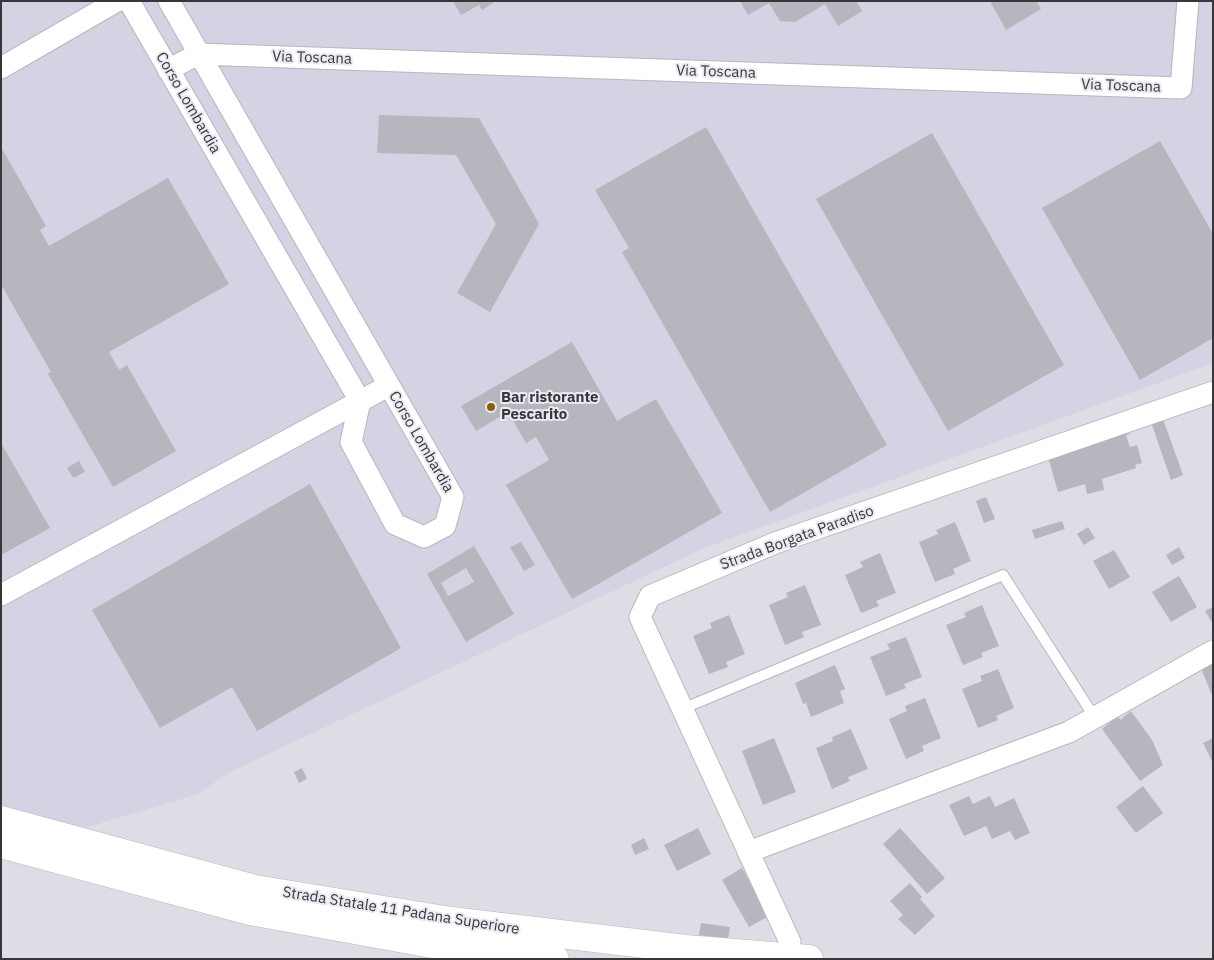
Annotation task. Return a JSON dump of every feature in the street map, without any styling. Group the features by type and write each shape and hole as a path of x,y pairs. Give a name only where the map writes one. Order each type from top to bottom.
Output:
{"highway":[{"name":"Strada Statale 11 Padana Superiore","path":"1,820 255,889 452,921 686,948 799,951"},
{"name":"Strada Statale 11 Padana Superiore","path":"1,844 250,910 449,947 555,959"}],"street":[{"path":"1,68 117,1"},
{"name":"Corso Lombardia","path":"129,1 360,402 351,442 395,524 424,538 445,526 454,497 388,386 169,1"},
{"name":"Via Toscana","path":"198,54 1181,88 1188,1"},
{"path":"168,70 198,54"},
{"path":"1,595 388,386"},
{"name":"Strada Borgata Paradiso","path":"799,951 748,852 640,617 650,596 775,543 1213,392"},
{"path":"748,852 1069,732 1213,651"}],"lane":[{"path":"682,709 1003,575 1095,718"}],"shaded area":[{"path":"1,1 1213,1 1213,363 704,548 228,773 198,794 81,829 1,823"}],"building":[{"path":"453,1 496,1 482,10 479,5 461,15"},
{"path":"740,1 856,1 862,11 838,26 825,4 795,22 780,21 769,3 748,15"},
{"path":"990,1 1036,1 1041,9 1006,30"},
{"path":"379,115 479,118 533,213 539,224 490,312 457,293 496,224 456,155 377,153"},
{"path":"706,127 887,445 770,512 622,252 629,248 595,190"},
{"path":"932,133 1064,365 948,431 816,199"},
{"path":"1160,141 1213,234 1213,338 1140,380 1042,208"},
{"path":"1,147 46,226 40,230 49,246 168,178 229,284 109,352 119,370 127,365 176,451 113,487 48,374 51,372 3,288 1,289"},
{"path":"572,342 617,421 656,399 722,513 572,599 506,485 549,460 536,437 526,443 508,412 476,431 461,406"},
{"path":"1163,419 1183,475 1171,480 1151,422"},
{"path":"1127,428 1129,435 1126,435 1130,447 1137,445 1142,463 1135,465 1136,468 1102,479 1104,490 1087,494 1085,484 1058,492 1048,457"},
{"path":"1,443 50,528 1,555"},
{"path":"79,461 85,472 73,478 67,468"},
{"path":"310,484 401,648 257,731 232,687 160,728 92,610"},
{"path":"986,497 995,519 984,523 976,501"},
{"path":"1062,521 1065,529 1035,539 1032,530"},
{"path":"955,522 971,561 953,569 955,574 935,582 919,542 938,534 936,530"},
{"path":"1088,527 1095,538 1084,545 1077,534"},
{"path":"521,542 535,565 524,571 510,547"},
{"path":"474,546 514,614 466,642 427,574","holes":["466,568 474,582 448,596 441,583"]},
{"path":"1179,547 1185,558 1172,565 1166,555"},
{"path":"1114,550 1130,577 1109,589 1093,561"},
{"path":"880,553 896,593 876,601 879,606 861,613 845,575 863,567 860,562"},
{"path":"1179,576 1197,607 1171,622 1152,592"},
{"path":"805,585 821,625 802,632 804,637 785,645 769,605 788,597 786,593"},
{"path":"982,605 999,646 981,653 983,657 963,665 946,625 966,617 964,613"},
{"path":"1213,607 1213,624 1205,611"},
{"path":"729,615 745,654 726,662 728,667 709,674 693,636 712,628 710,623"},
{"path":"906,637 922,677 904,684 906,688 886,696 870,657 890,649 887,644"},
{"path":"1213,662 1213,698 1201,668"},
{"path":"835,665 845,689 840,691 844,703 811,717 806,703 803,704 795,683"},
{"path":"998,669 1014,708 996,716 998,720 978,728 962,689 982,681 980,676"},
{"path":"925,698 941,738 922,746 924,751 906,759 889,719 907,711 905,706"},
{"path":"1131,711 1152,740 1163,765 1140,781 1102,729 1118,716 1120,720"},
{"path":"851,729 868,769 848,777 850,781 832,789 816,748 833,741 832,737"},
{"path":"774,738 796,792 763,805 742,751"},
{"path":"1213,738 1213,763 1203,743"},
{"path":"302,768 307,779 299,783 294,772"},
{"path":"1143,786 1163,813 1136,833 1116,807"},
{"path":"969,796 973,804 990,796 995,807 1014,798 1030,833 1015,840 1010,831 992,839 986,826 964,836 949,805"},
{"path":"698,828 711,854 677,871 664,845"},
{"path":"900,828 945,878 927,894 883,844"},
{"path":"644,838 649,849 635,855 631,845"},
{"path":"742,868 769,916 749,927 722,880"},
{"path":"910,883 922,897 920,899 935,916 915,935 898,919 903,915 890,901"},
{"path":"701,923 730,927 728,939 699,935"}],"place":[{"name":"Bar ristorante Pescarito","path":"491,407"}]}
